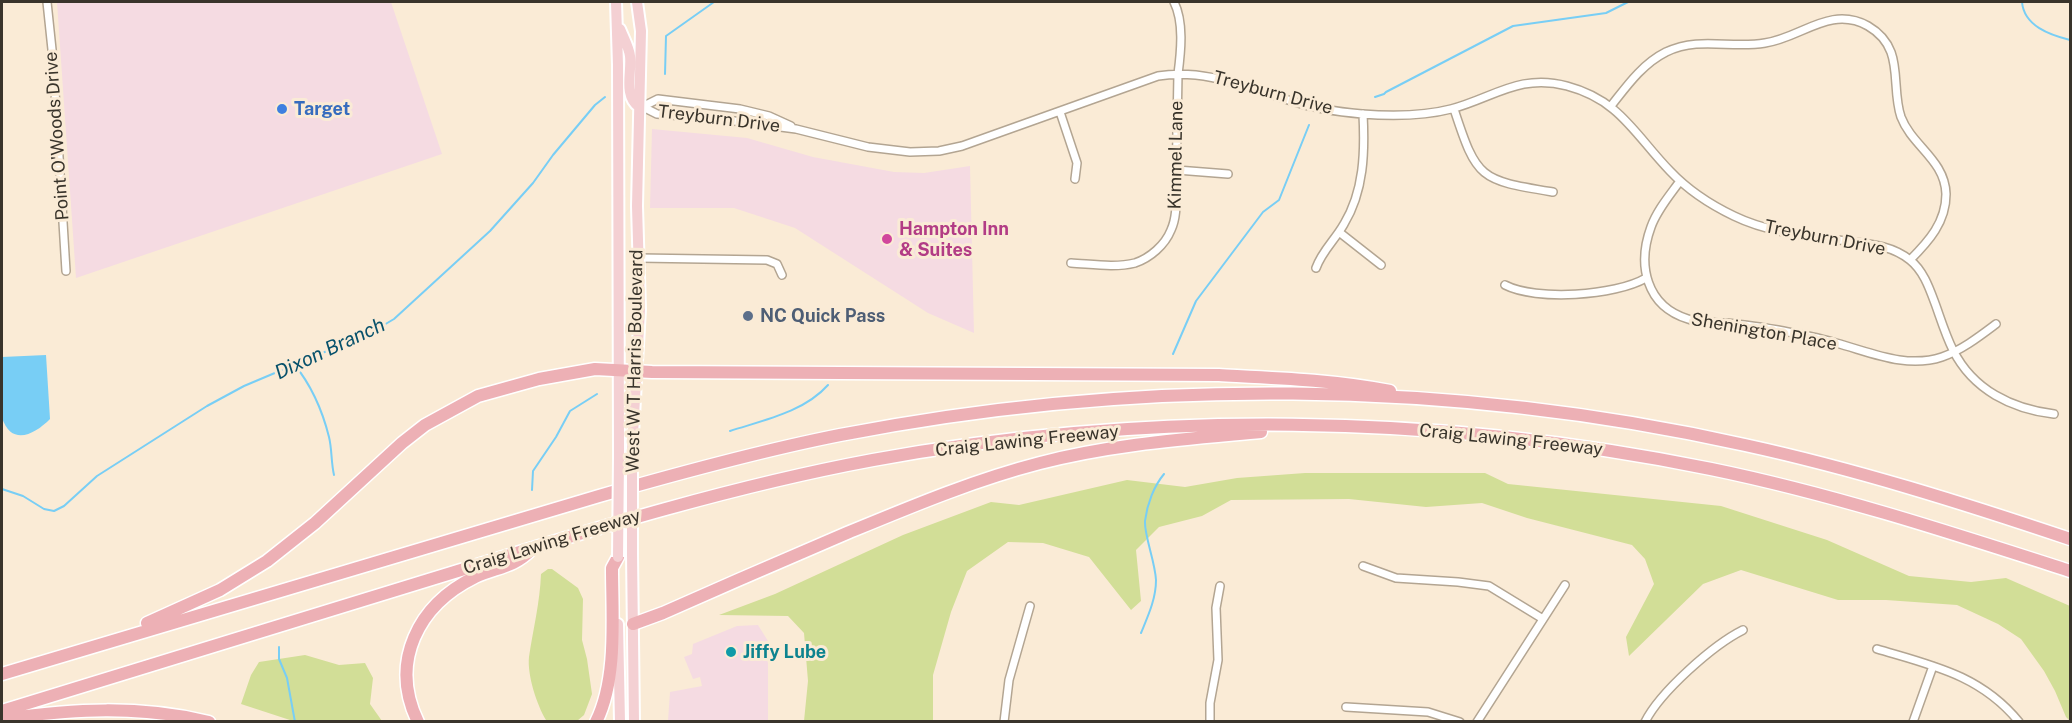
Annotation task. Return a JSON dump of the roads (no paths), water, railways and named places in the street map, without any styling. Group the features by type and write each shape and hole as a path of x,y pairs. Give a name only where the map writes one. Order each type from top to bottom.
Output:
{"highway":[{"path":"107,642 220,590 267,561 307,530 402,443 425,425 478,396 539,379 596,369 1220,375 1283,378 1364,386 1432,399"},
{"name":"Craig Lawing Freeway","path":"2,674 689,470 841,435 1010,409 1108,399 1259,393 1333,394 1432,399 1580,415 1744,444 1903,486 2070,538"},
{"name":"Craig Lawing Freeway","path":"2,711 630,518 738,489 915,453 983,443 1092,432 1216,425 1324,426 1446,432 1602,450 1712,469 1844,501 1918,522 2070,571"},
{"path":"633,624 922,502 1021,468 1125,445 1324,426"},
{"path":"418,722 412,709 406,679 410,646 422,621 443,597 458,587 476,577 520,562 533,548"},
{"path":"596,722 610,674 612,568 618,557"},
{"path":"2,719 69,710 119,709 180,715 209,722"}],"main road":[{"name":"West W T Harris Boulevard","path":"616,2 620,371 618,507 620,722"},
{"name":"West W T Harris Boulevard","path":"634,722 632,452 640,309 637,206 641,107 641,31 637,2"},
{"path":"617,24 630,54 632,99 641,107"}],"street":[{"name":"Point O'Woods Drive","path":"46,2 53,59 66,271"},
{"name":"Kimmel Lane","path":"1071,263 1125,265 1142,260 1155,252 1167,239 1174,221 1177,170 1180,25 1174,2"},
{"path":"1611,106 1651,62 1666,52 1685,45 1712,42 1768,43 1832,19 1849,19 1868,26 1881,36 1893,56 1899,107 1906,128 1937,165 1944,182 1946,198 1942,218 1936,230 1910,260"},
{"name":"Treyburn Drive","path":"641,107 657,114 711,118 796,129 868,147 910,152 939,151 962,146 1158,76 1178,74 1228,79 1296,103 1363,114 1417,114 1454,109 1503,88 1541,82 1556,83 1582,91 1611,106 1680,181 1718,207 1752,224 1792,234 1877,245 1910,260 1929,288 1954,352 1968,372 1992,393 2017,406 2054,414"},
{"name":"Treyburn Drive","path":"641,107 658,99 740,109 770,116 796,129"},
{"path":"1454,109 1469,153 1477,166 1487,175 1503,183 1553,192"},
{"path":"1060,112 1077,163 1074,179"},
{"path":"1316,268 1355,202 1360,183 1363,114"},
{"path":"1177,170 1228,174"},
{"path":"1504,285 1525,292 1573,294 1622,287 1646,278 1646,250 1651,225 1680,181"},
{"path":"1339,232 1381,265"},
{"path":"639,258 767,260 777,264 782,275"},
{"name":"Shenington Place","path":"1646,278 1658,300 1667,309 1691,321 1728,323 1810,336 1906,361 1926,361 1954,352 1996,324"},
{"path":"1363,566 1396,578 1489,586 1543,619"},
{"path":"1477,722 1564,585"},
{"path":"1210,722 1210,703 1218,660 1216,608 1220,586"},
{"path":"1004,722 1009,680 1030,606"},
{"path":"1645,722 1657,703 1710,650 1743,630"},
{"path":"1877,649 1968,679 2001,704 2019,722"},
{"path":"1913,722 1933,666"},
{"path":"1346,707 1428,712 1460,722"}],"water":[{"path":"46,355 50,419 31,433 18,435 12,433 2,418 2,357"}],"waterway":[{"name":"Dixon Branch","path":"665,74 666,36 714,2"},
{"path":"1375,97 1513,26 1606,13 1628,2"},
{"path":"2022,2 2028,17 2039,28 2070,40"},
{"name":"Dixon Branch","path":"2,489 23,496 44,509 54,511 64,506 97,476 207,406 244,386 372,332 394,319 490,231 533,183 595,105 605,97"},
{"path":"1173,354 1196,301 1263,212 1279,200 1309,125"},
{"path":"294,364 316,398 323,417 330,442 334,475"},
{"path":"730,431 795,409 828,385"},
{"path":"532,490 533,471 570,411 597,394"},
{"path":"1141,633 1156,587 1145,521 1147,508 1164,474"},
{"path":"279,647 279,659 287,678 295,722"}],"place":[{"name":"Target","path":"282,109"},
{"name":"Hampton Inn & Suites","path":"887,239"},
{"name":"NC Quick Pass","path":"748,316"},
{"name":"Jiffy Lube","path":"731,652"}]}
